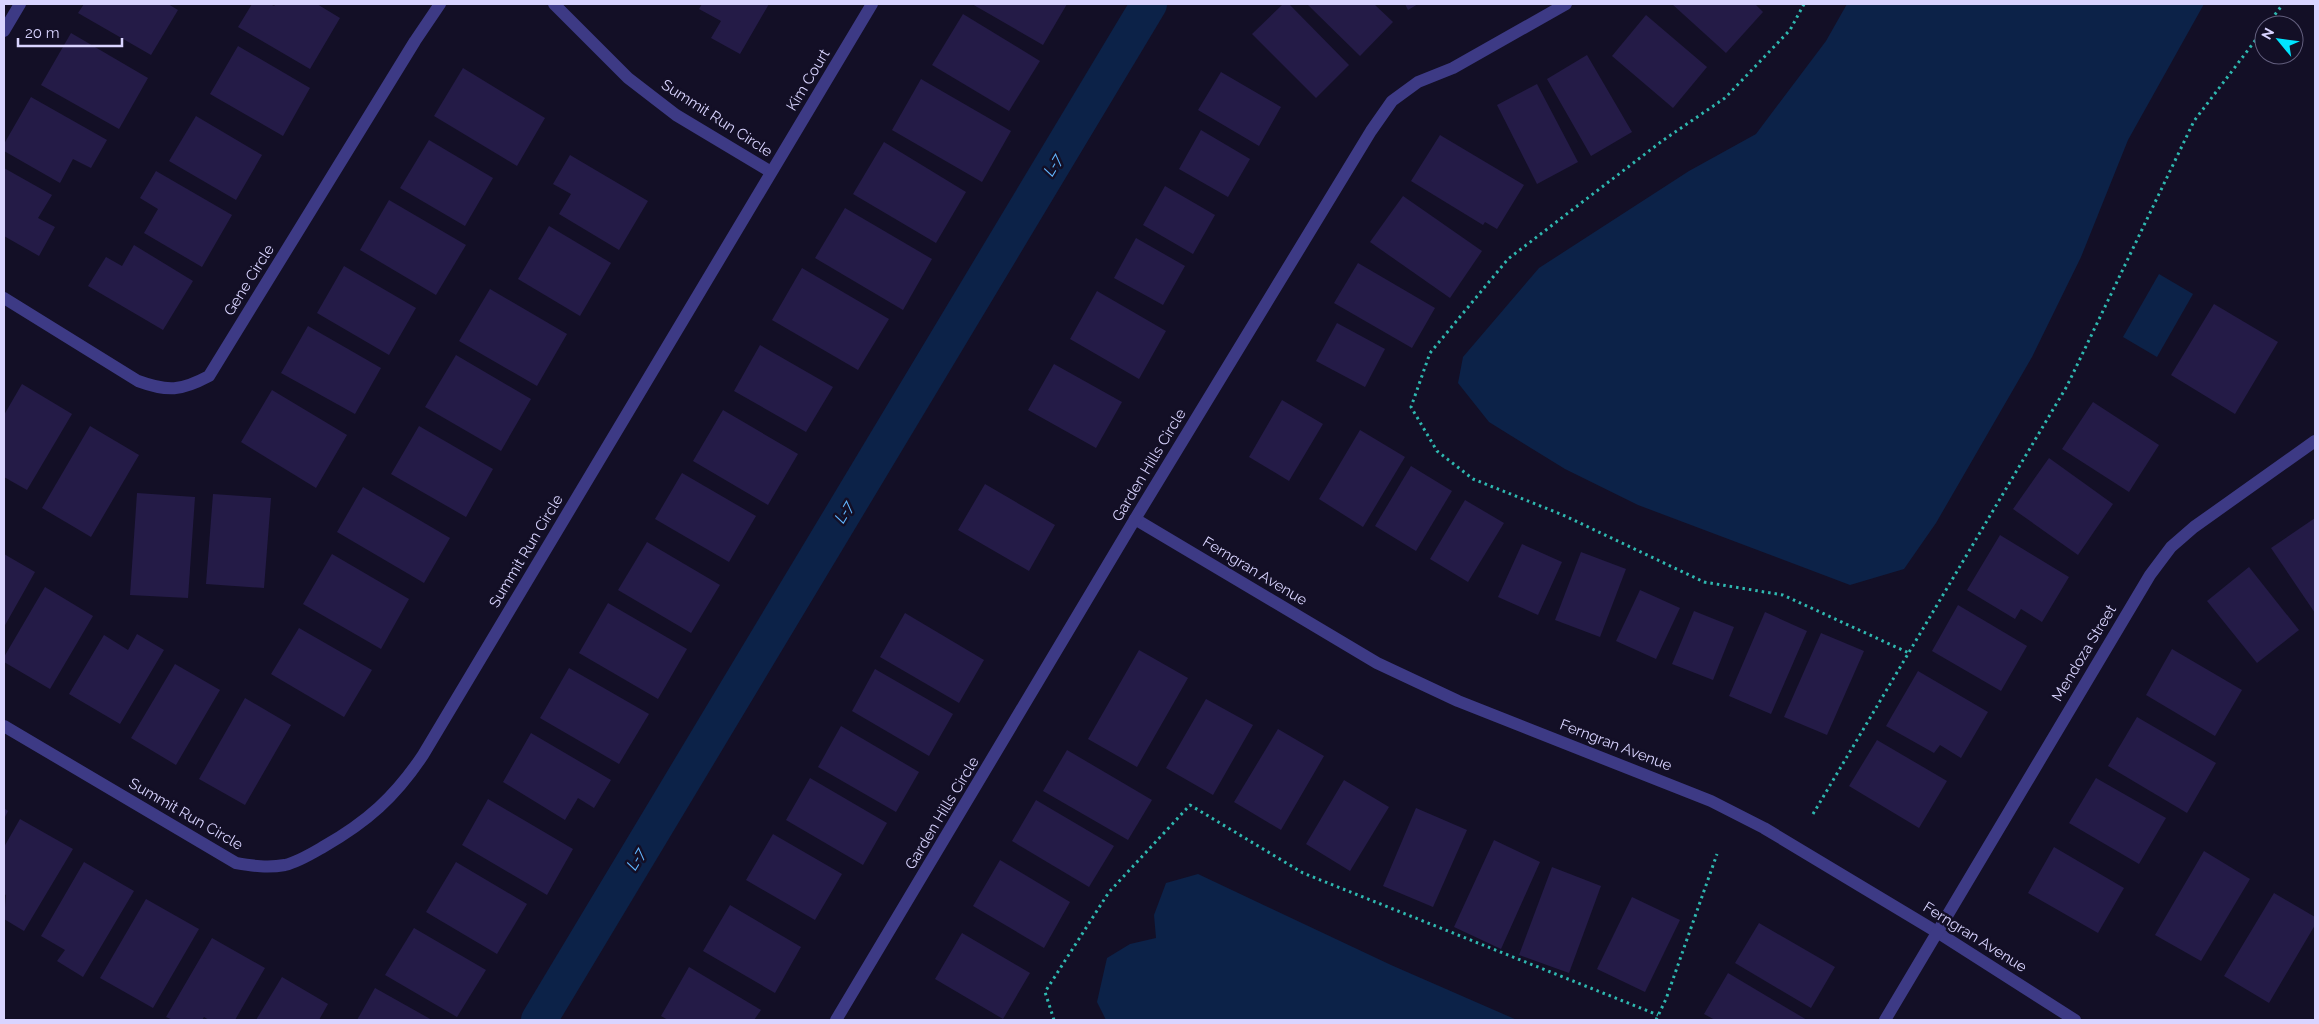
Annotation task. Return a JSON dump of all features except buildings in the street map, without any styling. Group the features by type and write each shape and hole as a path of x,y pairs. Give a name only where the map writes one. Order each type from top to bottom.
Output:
{"street":[{"path":"4,31 20,4"},
{"name":"Gene Circle","path":"4,298 138,381 162,389 187,388 209,376 415,41 440,4"},
{"name":"Summit Run Circle","path":"4,726 236,863 262,867 286,864 308,856 349,832 392,797 423,755 771,172 676,115 628,78 554,4"},
{"name":"Kim Court","path":"771,172 872,4"},
{"name":"Garden Hills Circle","path":"836,1020 1135,519 1366,140 1392,101 1418,82 1452,68 1566,4"},
{"name":"Mendoza Street","path":"1885,1020 2150,575 2171,546 2194,527 2315,441"},
{"name":"Ferngran Avenue","path":"1135,519 1377,662 1458,701 1712,801 1764,828 1937,932 2075,1020"}],"path":[{"path":"1804,4 1790,30 1725,98 1662,141 1508,259 1430,353 1411,408 1437,451 1473,479 1563,515 1704,582 1783,595 1909,653"},
{"path":"2275,15 2283,4"},
{"path":"1813,814 2067,386 2194,121 2254,42"},
{"path":"1054,1020 1045,992 1050,984 1109,892 1190,805 1303,873 1658,1015"},
{"path":"1656,1020 1716,854"}],"water":[{"path":"1847,4 2204,4 2128,140 2081,257 2032,357 1936,523 1904,569 1850,585 1638,505 1565,469 1489,422 1458,383 1463,357 1539,268 1689,171 1756,134 1826,41"},
{"path":"2159,274 2193,294 2157,357 2123,337"},
{"path":"1198,874 1391,965 1517,1020 1106,1020 1097,1002 1107,958 1130,944 1156,938 1154,915 1166,883"}],"waterway":[{"name":"L-7","path":"539,1020 1149,4"}]}
